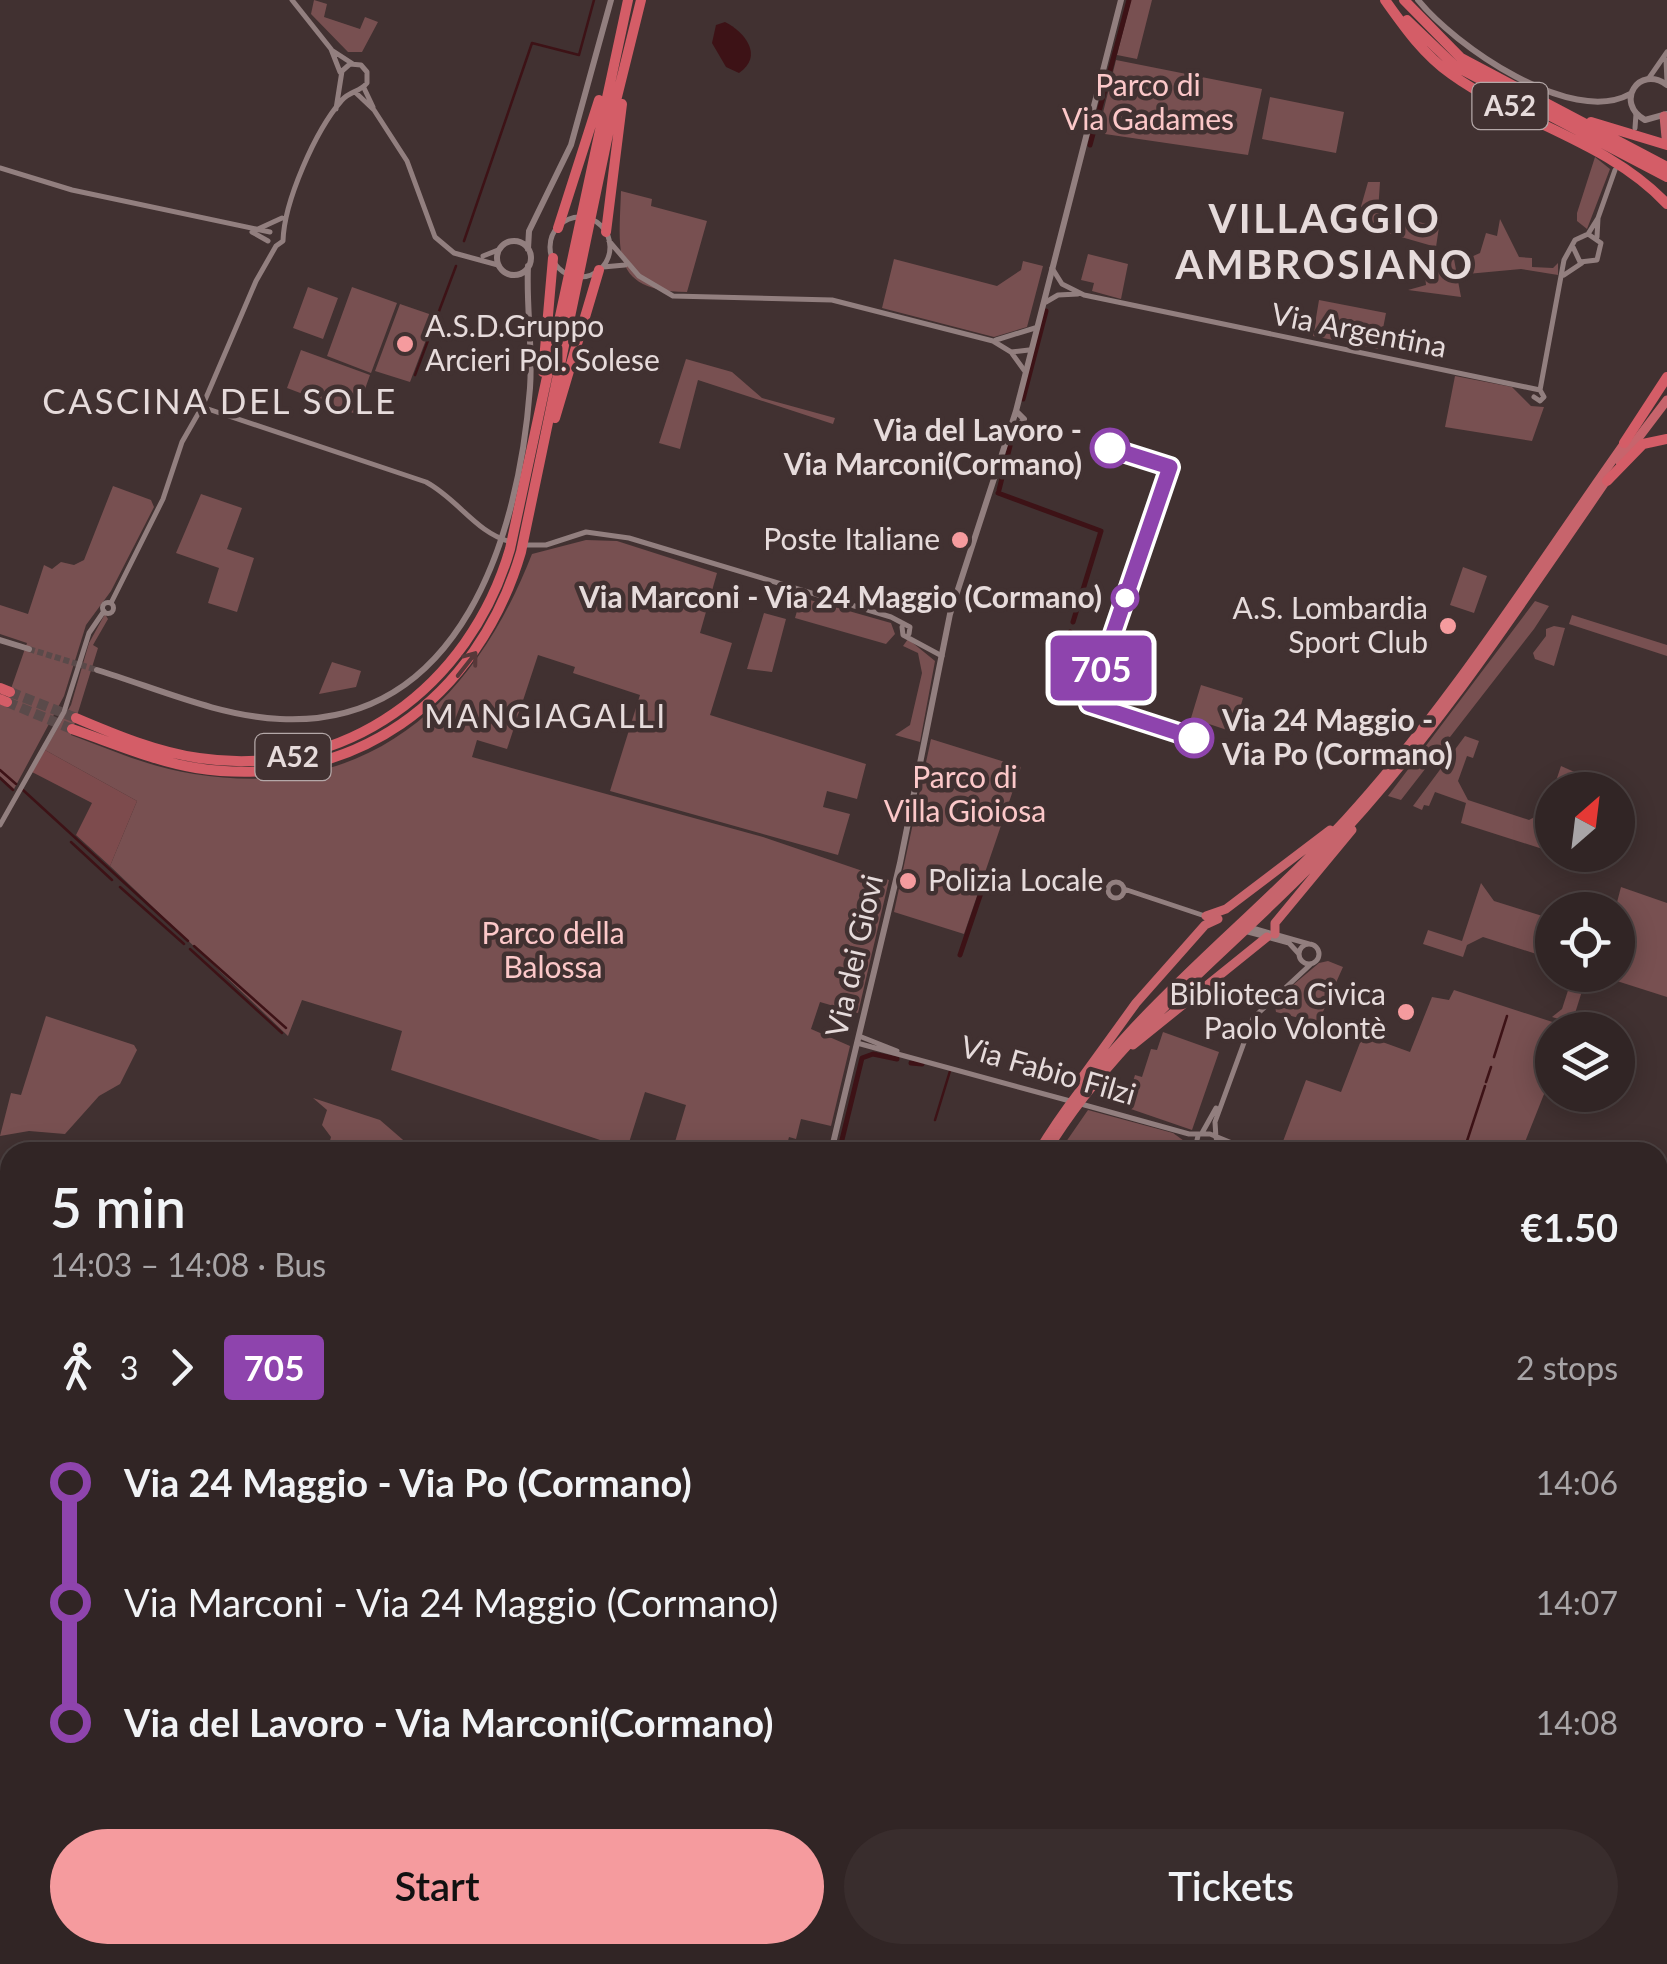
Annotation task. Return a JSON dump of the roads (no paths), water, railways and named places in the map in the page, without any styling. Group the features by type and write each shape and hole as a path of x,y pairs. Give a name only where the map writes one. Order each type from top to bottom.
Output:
{"highway":[{"name":"A52","path":"587,212 628,0"},
{"name":"A52","path":"74,724 198,758 277,760 333,746 386,720 446,669 486,613 515,548 514,531 587,212 642,0"},
{"name":"A52","path":"1388,0 1423,39 1455,66 1667,177"},
{"name":"A52","path":"1388,0 1417,44 1456,78 1592,148 1654,191 1667,206"},
{"name":"A52","path":"1404,0 1461,58 1667,167"},
{"path":"558,228 618,36"},
{"path":"607,237 631,39"},
{"path":"1566,114 1666,141 1666,115"},
{"path":"538,428 552,258"},
{"path":"536,486 601,268"},
{"name":"A52","path":"514,531 536,486 572,282"},
{"path":"1624,444 1667,377"},
{"path":"1064,1103 1144,1011 1342,824 1390,769 1667,387"},
{"path":"1111,1062 1271,935 1275,923 1396,774 1667,400"},
{"path":"1607,481 1634,450 1653,440 1667,439"},
{"path":"1053,1142 1111,1062 1190,978 1322,855 1396,774"},
{"path":"1043,1142 1064,1103 1117,1028 1215,919 1342,824"},
{"path":"1215,919 1250,931"}],"main road":[{"path":"528,293 513,274 498,265 498,250 529,231 571,146 610,0"},
{"path":"1024,370 1122,0"},
{"path":"1418,0 1458,42 1500,68 1556,92 1617,100 1648,120 1666,115"},
{"path":"1617,100 1649,78 1667,83"},
{"path":"1630,94 1630,106"},
{"path":"514,531 528,403 529,231"},
{"path":"515,241 528,249"},
{"path":"513,274 528,266"},
{"name":"Via dei Giovi","path":"833,1142 900,864 953,606 1013,423 1020,424 1024,419 1016,411 1024,370"},
{"path":"97,670 258,717 301,719 343,712 409,681 446,648 515,548"},
{"path":"0,640 30,649"}],"street":[{"path":"292,0 331,49 367,72 364,88 407,161 435,237 454,253 498,265"},
{"path":"331,49 340,78 336,109"},
{"path":"1649,78 1667,54"},
{"path":"1667,54 1667,83"},
{"path":"340,78 353,64"},
{"path":"340,78 374,110"},
{"path":"0,825 68,703 89,633 104,611 104,604 111,603 163,499 176,460 265,263 275,231 336,109 353,92 364,88"},
{"path":"0,168 48,184 254,230 275,231"},
{"path":"1562,278 1564,260 1598,218 1614,170"},
{"path":"254,230 283,216"},
{"path":"628,266 571,276 552,258 551,242 558,228 580,218 593,221 628,266 673,296 832,300 993,340 1013,338 1035,328"},
{"path":"1562,278 1582,262 1594,262 1601,255 1598,218"},
{"path":"236,226 271,243 283,242 275,231"},
{"path":"1588,234 1597,237"},
{"path":"601,268 607,237"},
{"path":"1574,244 1574,254 1582,262"},
{"path":"480,257 498,250"},
{"path":"1046,285 1062,284 1052,265"},
{"name":"Via Argentina","path":"1058,295 1080,294 1512,384 1537,393 1562,278"},
{"name":"Via Argentina","path":"1062,284 1080,294"},
{"path":"1040,308 1058,295 1046,285"},
{"path":"1013,338 1029,350"},
{"path":"993,340 1011,352 1024,370"},
{"path":"1011,352 1029,350"},
{"path":"202,407 426,482 454,500 489,534 515,548 586,532 629,538 892,617 902,627 910,627 910,634 926,650 942,656"},
{"path":"1122,892 1215,919"},
{"path":"1218,1142 1214,1127 1253,1018 1319,954 1309,944 1250,931"},
{"path":"1271,935 1289,943 1311,964"},
{"path":"1292,979 1299,956 1309,944"},
{"name":"Via Fabio Filzi","path":"858,1040 1064,1103 1217,1138"},
{"path":"1197,1142 1226,1088"},
{"path":"1180,1132 1187,1142"},
{"path":"1217,1138 1226,1142"}],"waterway":[{"path":"464,241 532,43 579,55 594,0"},
{"path":"1090,145 1129,0"},
{"path":"415,375 456,266"},
{"path":"1023,399 1046,311"},
{"path":"999,490 1014,430"},
{"path":"998,493 1101,531 1073,622"},
{"path":"1053,684 1070,632"},
{"path":"1057,672 1061,673 1057,685"},
{"path":"0,770 16,784"},
{"path":"0,778 13,790"},
{"path":"23,790 188,941"},
{"path":"71,842 112,880"},
{"path":"960,955 986,878"},
{"path":"120,887 184,944"},
{"path":"194,946 286,1028"},
{"path":"190,949 282,1033"},
{"path":"1494,1057 1507,1016"},
{"path":"841,1142 862,1058 873,1054 897,1059"},
{"path":"911,1063 922,1064"},
{"path":"1486,1082 1491,1067"},
{"path":"935,1120 950,1071"},
{"path":"1467,1142 1485,1086"}],"tunnel":[{"path":"29,649 97,670"},
{"path":"10,692 76,718"},
{"path":"7,702 72,729"}],"place":[{"name":"A.S.D.Gruppo Arcieri Pol. Solese","path":"405,344"},
{"name":"Via del Lavoro - Via Marconi(Cormano)","path":"1110,448"},
{"name":"Poste Italiane","path":"960,540"},
{"name":"Via Marconi - Via 24 Maggio (Cormano)","path":"1125,598"},
{"name":"A.S. Lombardia Sport Club","path":"1448,626"},
{"name":"Via 24 Maggio - Via Po (Cormano)","path":"1194,738"},
{"name":"Polizia Locale","path":"908,881"},
{"name":"Biblioteca Civica Paolo Volontè","path":"1406,1012"}],"district":[{"name":"VILLAGGIO AMBROSIANO","path":"1325,242"},
{"name":"CASCINA DEL SOLE","path":"220,402"},
{"name":"MANGIAGALLI","path":"546,717"}],"park label":[{"name":"Parco di Via Gadames","path":"1148,103"},
{"name":"Parco di Villa Gioiosa","path":"965,795"},
{"name":"Parco della Balossa","path":"553,951"}]}
